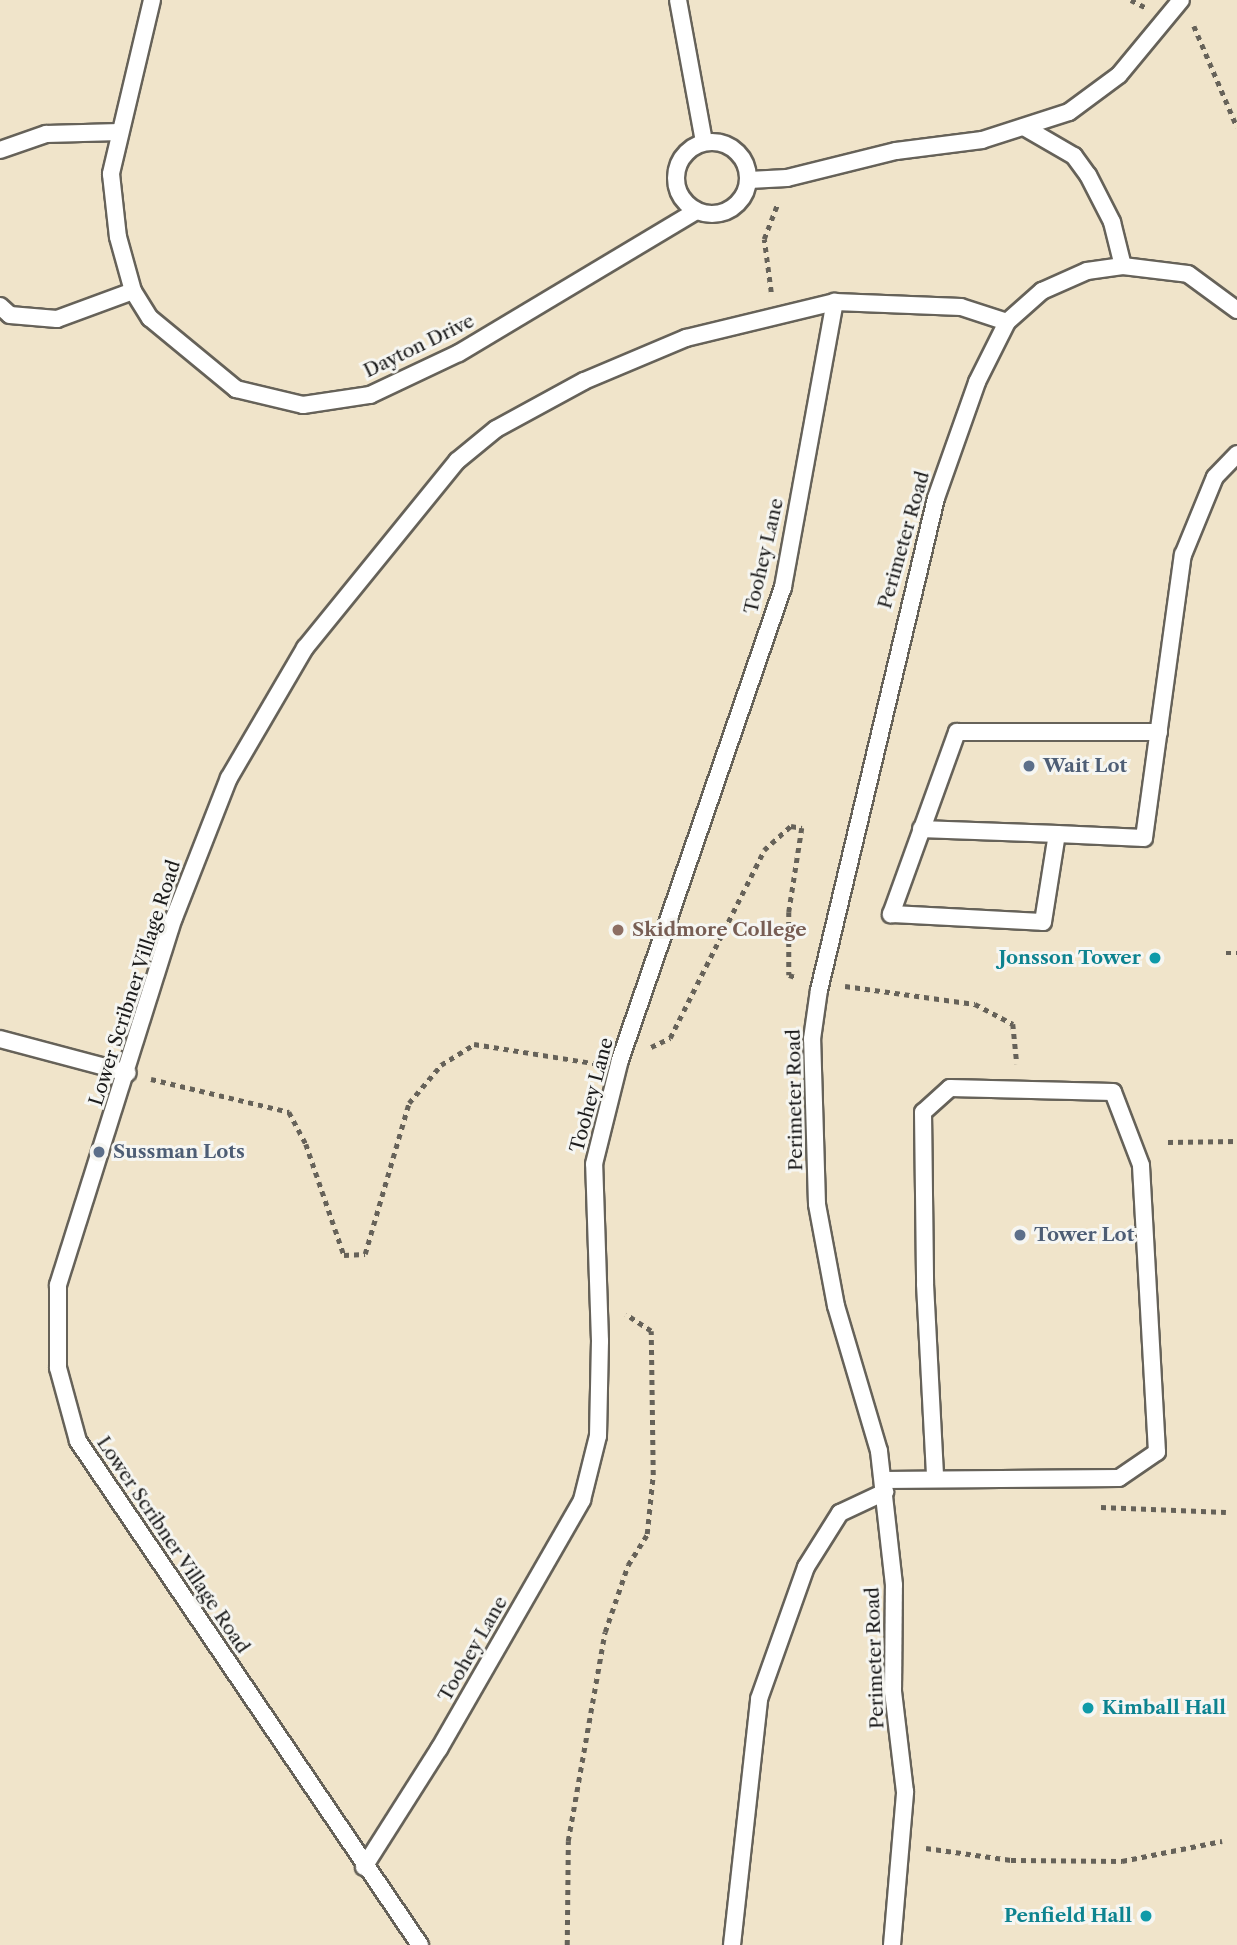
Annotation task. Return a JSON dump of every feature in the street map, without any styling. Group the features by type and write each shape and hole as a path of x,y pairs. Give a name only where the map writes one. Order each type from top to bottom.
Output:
{"lane":[{"name":"Dayton Drive","path":"152,0 111,174 118,237 133,290 150,318 181,348 236,389 303,405 370,395 459,353 696,211"},
{"path":"678,0 704,142"},
{"path":"749,180 787,178 896,150 982,140 1069,112 1119,75 1181,0"},
{"path":"1024,127 1074,156 1088,175 1112,222 1124,266"},
{"path":"0,150 46,134 120,132"},
{"path":"716,141 735,150 747,167 749,180 735,207 723,213 696,211 678,192 676,170 690,148 704,142 716,141"},
{"name":"Perimeter Road","path":"891,1945 905,1792 893,1692 894,1586 884,1486 860,1378 836,1306 817,1204 812,1039 820,983 936,498 977,382 1007,322 1042,291 1087,271 1124,266 1188,274 1237,310"},
{"path":"0,306 10,315 57,319 133,290"},
{"name":"Lower Scribner Village Road","path":"420,1945 364,1867 78,1441 58,1368 58,1285 128,1073 174,918 229,778 305,648 457,461 496,429 584,381 686,338 835,302 961,307 1007,322"},
{"name":"Toohey Lane","path":"364,1867 439,1749 582,1500 598,1436 599,1298 594,1164 620,1060 783,587 835,302"},
{"path":"921,829 1144,838 1183,555 1216,477 1237,454"},
{"path":"1057,834 1043,922 891,914 957,732 1159,732"},
{"path":"0,1039 128,1073"},
{"path":"732,1945 760,1699 806,1567 840,1513 884,1486 935,1478 1119,1478 1157,1452 1141,1165 1113,1092 950,1088 923,1112 925,1284 935,1478"}],"path":[{"path":"1181,0 1207,50 1237,127"},
{"path":"774,317 764,239 787,178"},
{"path":"128,1073 289,1112 306,1144 344,1255 365,1254 409,1103 441,1065 474,1044 582,1064 620,1060 670,1038 764,850 792,826 802,828 789,912 789,975 820,983 975,1004 1013,1024 1020,1090"},
{"path":"1226,953 1237,953"},
{"path":"1168,1142 1237,1141"},
{"path":"567,1945 568,1840 583,1779 605,1632 628,1565 648,1534 653,1475 651,1331 599,1298"},
{"path":"900,1845 1011,1860 1122,1861 1201,1842 1222,1841"}],"place":[{"name":"Wait Lot","path":"1029,766"},
{"name":"Skidmore College","path":"618,930"},
{"name":"Jonsson Tower","path":"1155,958"},
{"name":"Sussman Lots","path":"99,1152"},
{"name":"Tower Lot","path":"1020,1235"},
{"name":"Kimball Hall","path":"1088,1708"},
{"name":"Penfield Hall","path":"1146,1916"}]}
